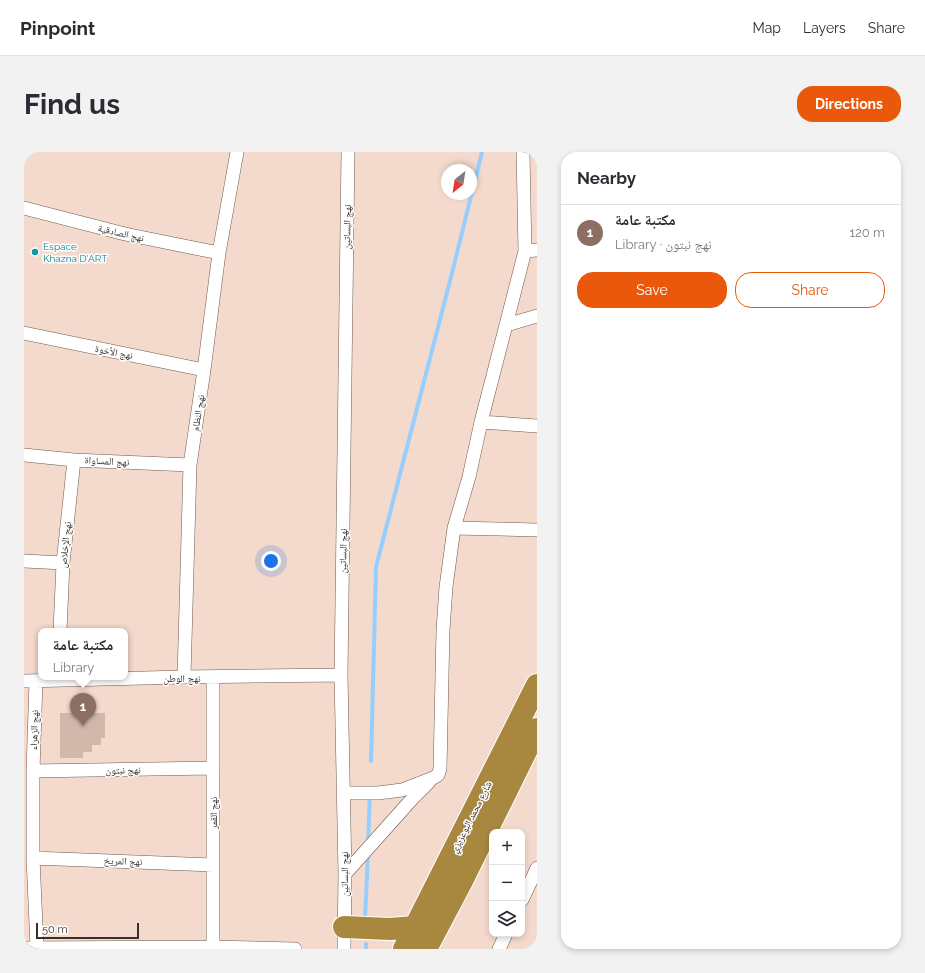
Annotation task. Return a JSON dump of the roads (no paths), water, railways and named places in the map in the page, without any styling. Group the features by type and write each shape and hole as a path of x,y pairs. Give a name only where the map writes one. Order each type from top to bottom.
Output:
{"highway":[{"name":"شارع محمد البوعزيزي","path":"404,949 537,685"},
{"name":"شارع محمد البوعزيزي","path":"426,949 463,879 537,729"},
{"path":"344,927 390,929 415,927"}],"street":[{"name":"نهج النظام","path":"184,677 190,465 219,253 237,152"},
{"name":"نهج البساتين","path":"344,949 345,874 341,675 348,152"},
{"path":"343,792 378,793 402,790 438,775 441,763 443,630 446,587 454,528 470,477 481,422 506,325 531,251 523,152"},
{"name":"نهج الصادقية","path":"24,208 125,234 219,253"},
{"path":"506,325 537,316"},
{"name":"نهج الأخوة","path":"24,333 204,370"},
{"path":"481,422 537,426"},
{"name":"نهج المساواة","path":"24,455 74,460 190,465"},
{"name":"نهج الإخلاص","path":"60,628 63,563 74,460"},
{"path":"454,528 537,530"},
{"path":"24,561 63,563"},
{"name":"نهج الوطن","path":"128,678 213,678 341,675"},
{"name":"نهج القمر","path":"213,678 213,948"},
{"name":"نهج الوطن","path":"30,681 44,680"},
{"name":"نهج الزهراء","path":"30,681 33,771 33,858 30,947"},
{"name":"نهج نبتون","path":"33,771 213,768"},
{"path":"345,874 412,799 433,778"},
{"name":"نهج المريخ","path":"33,858 213,865"},
{"path":"525,894 537,868"},
{"path":"499,948 504,937"},
{"path":"30,947 295,949"}],"waterway":[{"path":"371,761 376,567 482,152"},
{"path":"368,843 370,794"},
{"path":"365,919 368,854"},
{"path":"366,944 366,949"}],"place":[{"name":"Espace Khazna D'ART","path":"35,252"},
{"name":"مكتبة عامة","path":"83,726"}]}
